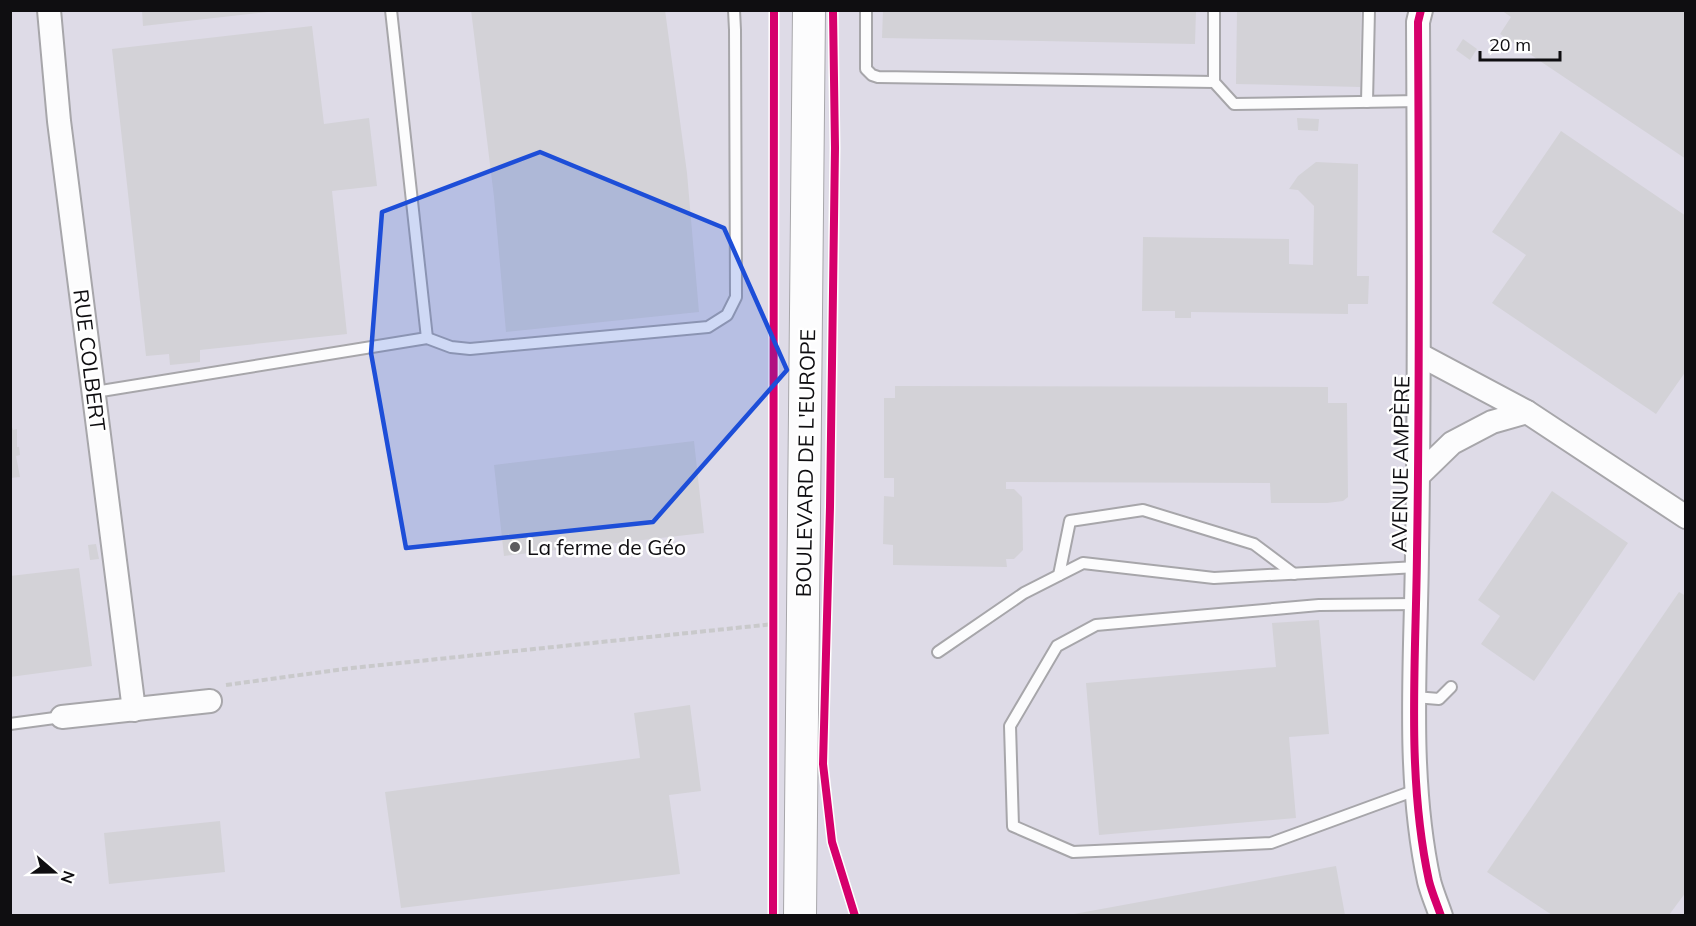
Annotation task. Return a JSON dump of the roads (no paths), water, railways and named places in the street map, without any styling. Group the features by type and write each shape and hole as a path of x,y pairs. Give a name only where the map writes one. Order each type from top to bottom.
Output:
{"main road":[{"name":"BOULEVARD DE L'EUROPE","path":"800,915 809,10"}],"street":[{"name":"RUE COLBERT","path":"49,10 59,121 134,710"},
{"name":"AVENUE AMPÈRE","path":"1421,10 1418,22 1420,355 1417,477 1416,790 1430,883 1441,915"},
{"path":"1420,355 1527,412 1686,517"},
{"path":"1417,477 1452,443 1492,422 1527,412"},
{"path":"62,717 210,701"}],"lane":[{"path":"391,10 427,338"},
{"path":"95,392 427,338 451,348 470,349 708,327 727,315 736,297 734,10"},
{"path":"866,10 866,69 878,77 1214,82"},
{"path":"1214,10 1214,82 1234,104 1419,101"},
{"path":"1367,102 1369,10"},
{"path":"1059,575 1070,521 1143,510 1254,544 1294,574"},
{"path":"938,652 1024,593 1083,563 1214,578 1417,567"},
{"path":"1416,604 1319,605 1096,625 1057,646 1010,726 1013,826 1073,852 1271,843 1416,790"},
{"path":"1415,697 1439,699 1451,687"},
{"path":"10,724 62,717"}],"place":[{"name":"La ferme de Géo","path":"515,547"}]}
